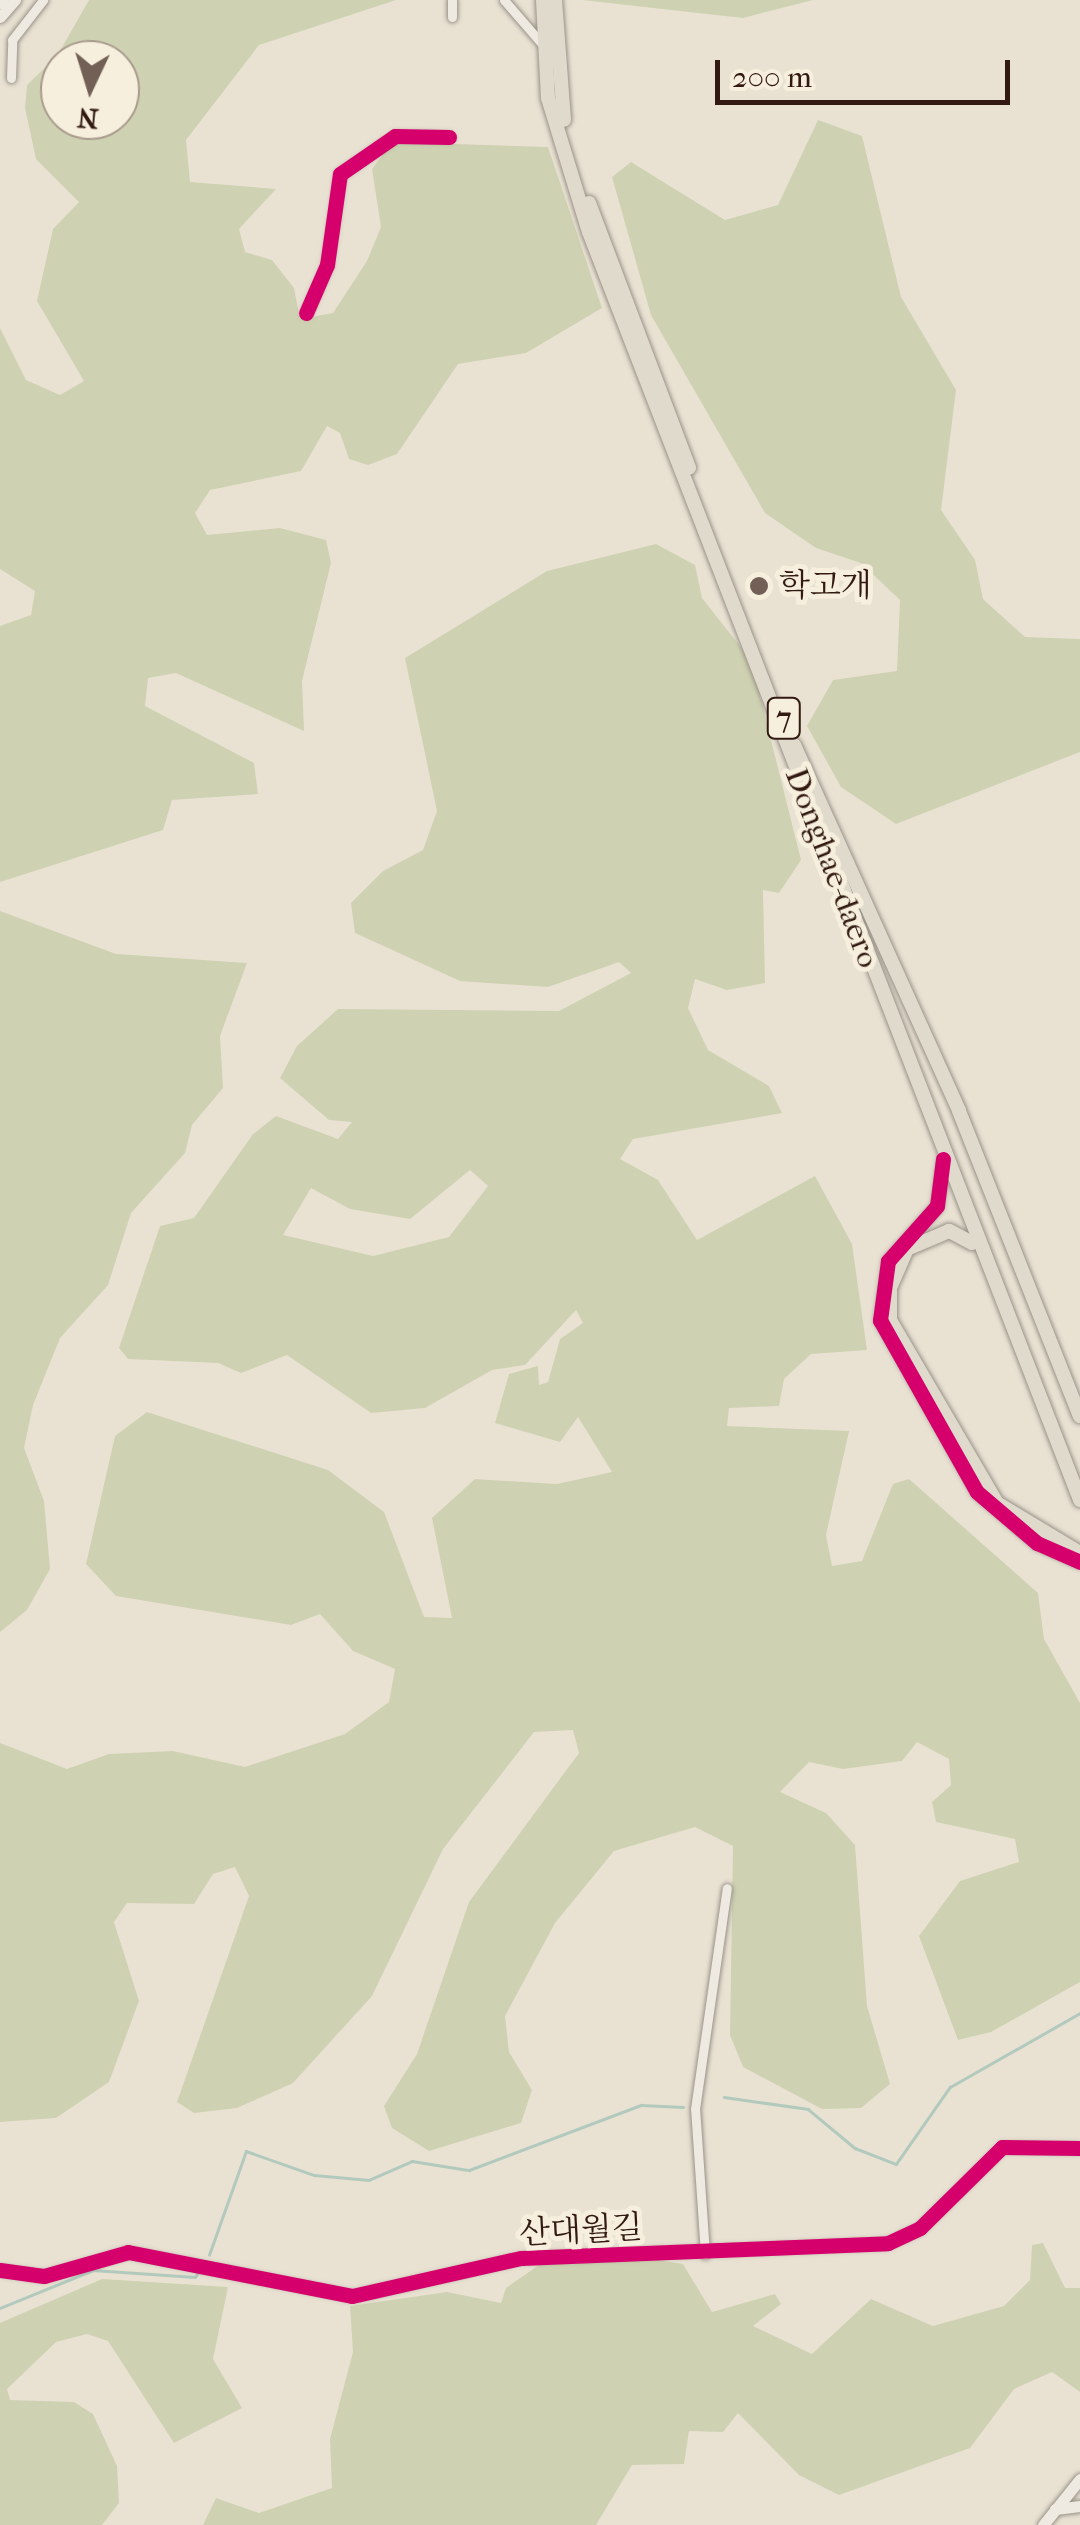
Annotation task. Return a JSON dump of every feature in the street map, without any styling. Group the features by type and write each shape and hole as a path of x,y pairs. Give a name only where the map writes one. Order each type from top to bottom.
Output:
{"highway":[{"name":"Donghae-daero","path":"552,0 543,45 548,98 589,232 976,1247 1080,1500"},
{"name":"Donghae-daero","path":"552,0 560,108 583,188 794,746 959,1110 1080,1416"},
{"path":"976,1247 950,1231 907,1249 890,1288 890,1320 997,1503 1075,1556"}],"street":[{"path":"0,17 15,0"},
{"path":"12,78 12,40 43,0"},
{"path":"452,0 452,17"},
{"path":"504,0 543,45"},
{"path":"306,313 327,264 340,174 395,136 449,137"},
{"path":"943,1159 937,1206 888,1261 880,1320 978,1492 1075,1556"},
{"path":"704,2254 696,2109 727,1888"},
{"name":"산대월길","path":"0,2270 44,2276 128,2252 352,2296 520,2258 888,2244 920,2228 1002,2147 1080,2148"},
{"path":"1042,2525 1080,2480"},
{"path":"1055,2509 1080,2506"}],"green space":[{"path":"89,0 396,0 259,45 186,140 190,182 276,189 239,229 245,252 272,260 294,288 300,319 333,313 367,261 381,227 372,169 392,142 548,147 602,308 526,353 458,364 397,454 368,465 349,459 340,433 327,426 301,471 210,490 195,513 207,535 280,528 326,540 331,563 302,681 304,731 176,673 148,678 145,706 254,763 258,794 172,800 163,830 0,882 0,626 31,615 35,591 0,569 0,328 26,380 60,395 84,381 37,301 53,229 79,202 36,159 25,108 27,85 40,72 40,140 140,140 140,40 66,40"},
{"path":"582,0 813,0 743,18"},
{"path":"818,120 862,136 901,297 956,390 941,510 975,560 983,599 1025,637 1080,639 1080,752 896,824 841,787 807,726 833,680 897,671 900,600 861,563 816,548 765,513 651,315 612,177 631,162 725,220 778,205"},
{"path":"656,544 695,565 702,598 751,660 801,860 779,893 763,890 765,983 727,990 695,979 688,1008 708,1050 769,1086 782,1113 633,1139 620,1159 658,1180 697,1240 815,1176 852,1244 867,1350 811,1354 784,1379 779,1406 729,1408 727,1426 849,1431 826,1535 832,1566 862,1561 893,1484 909,1479 1038,1593 1044,1639 1080,1703 1080,1982 991,2032 958,2040 919,1936 960,1881 1019,1862 1015,1839 936,1822 932,1802 951,1785 949,1759 917,1742 902,1761 843,1769 809,1762 780,1792 826,1813 855,1845 867,2006 890,2084 861,2108 822,2109 743,2067 730,2035 733,1846 695,1827 614,1851 555,1923 505,2016 509,2052 532,2090 521,2123 429,2151 392,2128 384,2106 417,2054 469,1902 579,1753 573,1730 534,1732 443,1849 372,1996 293,2083 237,2108 194,2113 177,2102 249,1896 235,1867 213,1874 194,1904 127,1903 114,1922 139,2001 109,2082 56,2118 0,2122 0,1743 67,1769 109,1754 173,1751 245,1767 345,1734 389,1702 395,1669 353,1651 320,1614 291,1625 116,1596 86,1564 115,1436 147,1412 328,1470 384,1512 424,1617 452,1618 432,1518 475,1479 557,1484 612,1472 578,1417 560,1442 495,1423 509,1374 538,1366 539,1385 548,1382 560,1339 583,1323 576,1310 525,1365 492,1370 425,1408 371,1413 287,1355 241,1373 218,1363 128,1359 119,1348 160,1226 194,1218 253,1134 276,1116 338,1139 352,1122 329,1120 280,1078 297,1046 338,1009 559,1011 631,973 619,962 548,987 460,981 355,933 351,903 383,871 423,850 437,811 405,658 547,571","holes":["470,1170 488,1186 449,1237 373,1256 283,1235 311,1188 350,1209 410,1219"]},
{"path":"0,911 116,954 247,963 220,1036 223,1088 192,1125 185,1153 131,1213 108,1285 60,1338 33,1405 24,1448 44,1501 50,1569 27,1610 0,1632"},
{"path":"1043,2243 1065,2288 1080,2288 1080,2392 1052,2372 1014,2389 970,2448 839,2495 799,2475 738,2413 723,2432 689,2431 684,2464 632,2465 596,2525 203,2525 216,2498 259,2513 332,2488 330,2439 353,2352 350,2306 447,2292 501,2303 506,2288 539,2265 657,2260 683,2264 712,2312 775,2294 781,2304 753,2326 812,2354 871,2299 933,2326 1004,2306 1030,2280 1032,2245"},
{"path":"102,2279 228,2287 213,2359 242,2408 174,2443 108,2341 87,2334 56,2342 7,2389 10,2400 74,2402 93,2414 117,2466 119,2503 102,2525 0,2525 0,2323"}],"waterway":[{"path":"724,2097 808,2109 855,2148 896,2164 950,2087 1080,2013"},
{"path":"209,2255 246,2151 314,2175 369,2180 412,2161 469,2170 641,2105 683,2107"},
{"path":"0,2308 93,2270 195,2277 200,2270"}],"cycle path":[{"path":"306,313 327,265 340,174 395,136 449,137"},
{"path":"943,1159 937,1206 888,1261 880,1320 977,1492 1037,1543 1080,1562"},
{"path":"0,2270 44,2276 128,2252 352,2296 521,2258 888,2243 920,2228 1002,2147 1080,2148"}],"place":[{"name":"학고개","path":"759,586"}]}
